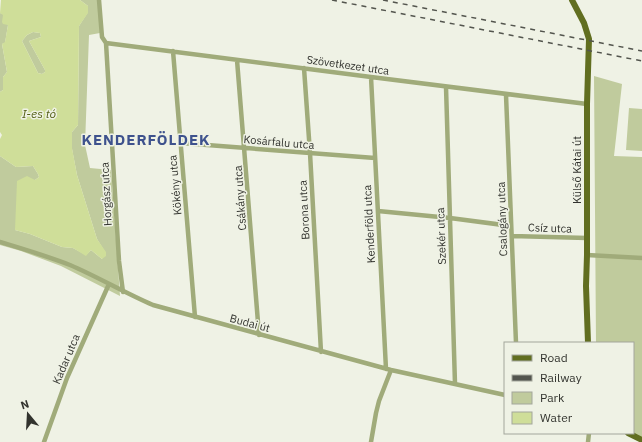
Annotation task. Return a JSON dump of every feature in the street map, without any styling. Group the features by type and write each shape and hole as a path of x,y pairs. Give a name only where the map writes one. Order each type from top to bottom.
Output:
{"main road":[{"name":"Külső Kátai út","path":"572,0 584,23 589,39 587,104 586,294 588,342"},
{"path":"630,434 642,440"}],"street":[{"name":"Horgász utca","path":"99,0 102,37 106,42 119,261 123,292"},
{"name":"Szövetkezet utca","path":"106,42 506,95 587,104"},
{"name":"Kökény utca","path":"173,52 195,317"},
{"name":"Csákány utca","path":"237,60 259,335"},
{"name":"Borona utca","path":"304,68 321,352"},
{"name":"Kenderföld utca","path":"370,77 388,370"},
{"name":"Szekér utca","path":"446,87 455,384"},
{"name":"Csalogány utca","path":"506,95 516,342"},
{"name":"Kosárfalu utca","path":"181,143 375,158"},
{"path":"378,211 511,226"},
{"name":"Csíz utca","path":"512,236 587,238"},
{"name":"Budai út","path":"0,242 58,260 153,305 388,370 504,395"},
{"path":"587,254 642,258"},
{"name":"Kadar utca","path":"44,442 67,378 109,284"},
{"path":"371,442 379,401 388,370"}],"green space":[{"path":"80,0 98,0 100,33 89,35 85,145 90,168 111,170 120,296 61,266 0,245 0,156 16,167 33,166 39,177 35,180 15,230 30,234 62,247 73,248 86,255 91,250 102,259 105,252 97,239 77,175 72,149 72,132 78,125 79,26 88,12 88,6"},
{"path":"0,13 3,14 8,25 5,43 2,44 7,72 3,77 3,90 0,92"},
{"path":"33,32 40,33 41,37 29,41 45,70 42,74 38,73 22,41 27,35"},
{"path":"594,76 622,84 614,156 642,157 642,442 627,434 634,434 634,342 596,342"},
{"path":"629,108 642,109 642,151 626,150"}],"water":[{"name":"I-es tó","path":"1,0 80,0 88,6 88,13 79,26 78,125 72,132 72,148 77,175 97,239 106,252 106,256 102,259 91,250 86,256 73,248 62,247 30,234 15,230 17,181 27,176 35,180 39,177 33,166 16,167 0,156 0,139 2,135 0,132 0,92 3,90 3,77 7,72 2,44 5,42 8,25 3,24 3,15 0,13","holes":["33,32 40,33 41,37 29,41 45,70 42,74 38,73 22,41 27,35"]}],"railway":[{"path":"332,0 642,61"},
{"path":"383,0 642,51"}],"district":[{"name":"KENDERFÖLDEK","path":"146,139"}]}
